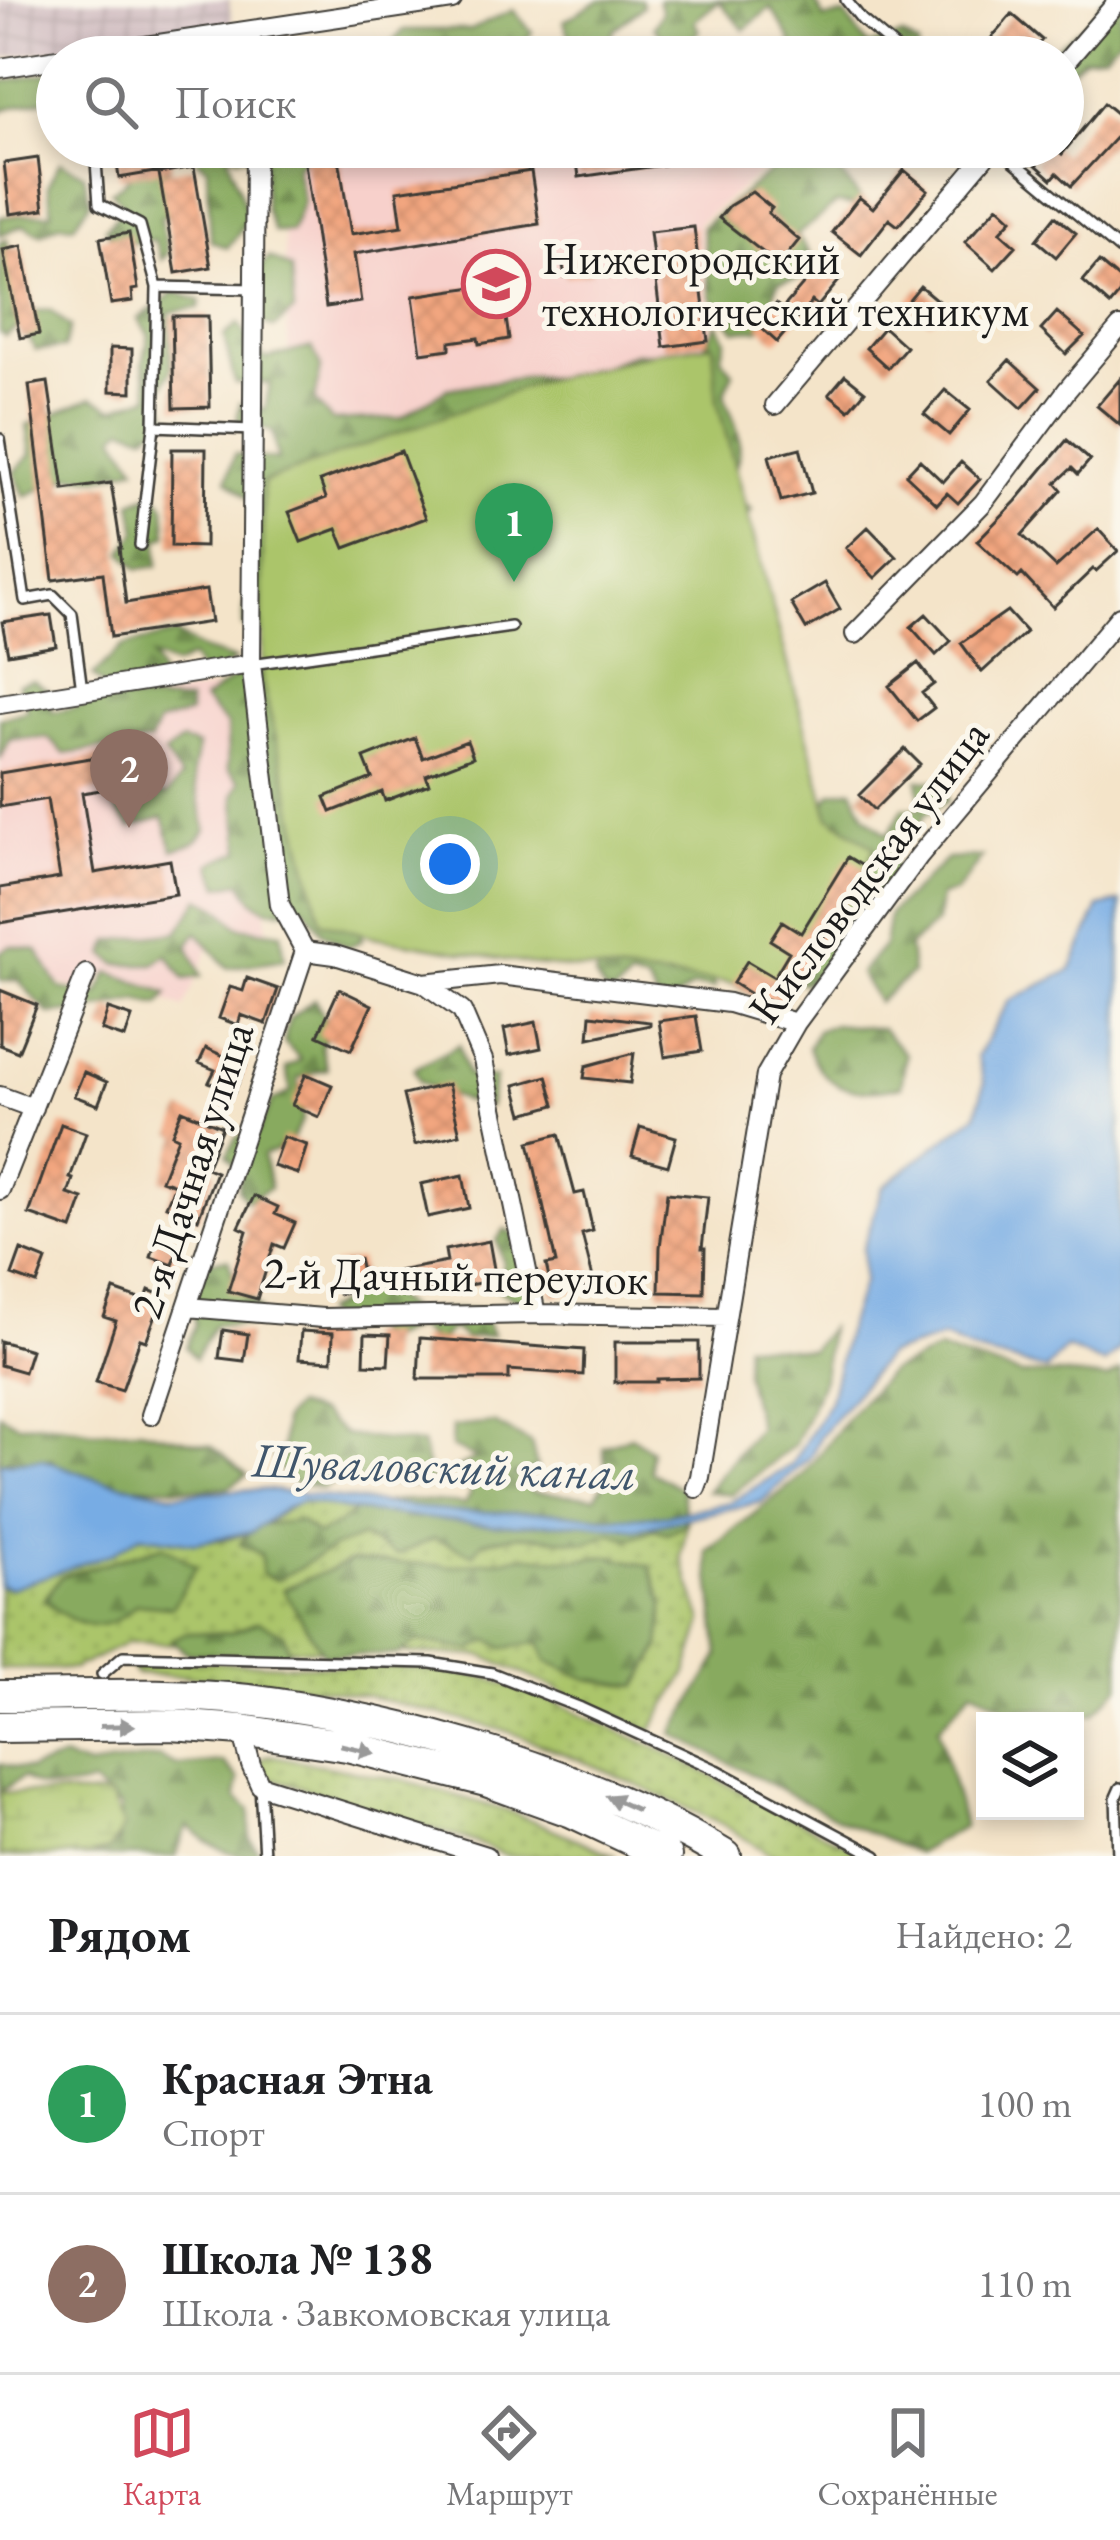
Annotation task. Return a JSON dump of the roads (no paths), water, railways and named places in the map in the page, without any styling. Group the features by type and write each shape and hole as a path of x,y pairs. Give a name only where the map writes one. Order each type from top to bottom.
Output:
{"main road":[{"path":"0,1696 174,1696 355,1717 498,1756 587,1787 684,1831 726,1856"},
{"path":"0,1727 171,1725 347,1746 486,1781 572,1812 667,1856"}],"street":[{"path":"217,36 452,0"},
{"path":"1084,41 1119,0"},
{"path":"250,31 250,36"},
{"path":"0,68 36,62"},
{"path":"255,168 251,664 280,905 305,951 335,955 424,983 462,1011 483,1060 536,1314"},
{"path":"775,405 977,168"},
{"path":"855,634 983,503 1120,327"},
{"name":"Кисловодская улица","path":"696,1487 766,1075 796,1023 919,856 1120,616"},
{"path":"0,704 251,664"},
{"name":"2-я Дачная улица","path":"151,1414 305,951"},
{"path":"0,1190 86,974"},
{"path":"424,983 500,974 730,1003 796,1023"},
{"path":"0,1096 33,1108"},
{"name":"2-й Дачный переулок","path":"187,1307 323,1318 725,1317"},
{"path":"242,1730 260,1785 486,1856"}],"lane":[{"path":"846,0 881,36"},
{"path":"96,168 99,204 140,225 157,287 154,426 140,545"},
{"path":"1020,168 1120,250"},
{"path":"157,287 255,289"},
{"path":"154,426 252,430"},
{"path":"0,439 5,507 26,600 53,595 72,614 82,690"},
{"path":"251,664 512,627"},
{"path":"101,1674 122,1656 431,1663 492,1673 717,1770 877,1856"},
{"path":"260,1785 264,1856"},
{"path":"1118,1856 1116,1797 1120,1788"}],"water":[{"path":"1120,902 1120,1349 1104,1364 1066,1348 1046,1370 975,1352 943,1338 887,1355 821,1435 810,1457 761,1502 636,1529 582,1523 493,1525 303,1501 251,1532 194,1543 141,1535 111,1554 11,1588 0,1586 0,1463 42,1459 98,1479 171,1494 261,1489 454,1512 554,1512 610,1518 667,1515 731,1502 791,1465 830,1400 863,1283 863,1248 883,1187 977,1114 984,1082 977,1056 1009,1001 1071,970 1099,907"}],"place":[{"name":"Нижегородский технологический техникум","path":"496,284"},
{"name":"Красная Этна","path":"514,582"},
{"name":"Школа № 138","path":"129,828"}],"water label":[{"name":"Шуваловский канал","path":"444,1466"}]}
